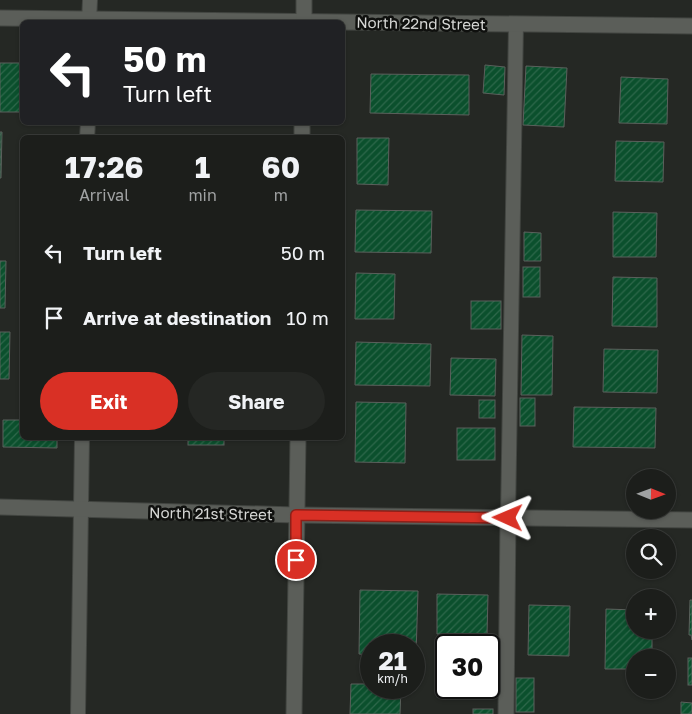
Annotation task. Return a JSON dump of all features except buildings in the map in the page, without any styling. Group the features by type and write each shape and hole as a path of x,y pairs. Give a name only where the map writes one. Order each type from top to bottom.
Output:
{"street":[{"path":"304,0 304,20"},
{"name":"North 22nd Street","path":"0,18 59,20"},
{"name":"North 22nd Street","path":"345,22 692,26"},
{"path":"294,714 298,440"},
{"name":"North 21st Street","path":"0,507 296,515 692,520"},
{"path":"506,714 508,518"}],"lane":[{"path":"89,20 90,0"},
{"path":"508,518 516,24"},
{"path":"78,714 82,440"}],"route":[{"path":"296,560 296,515 508,518"}]}
